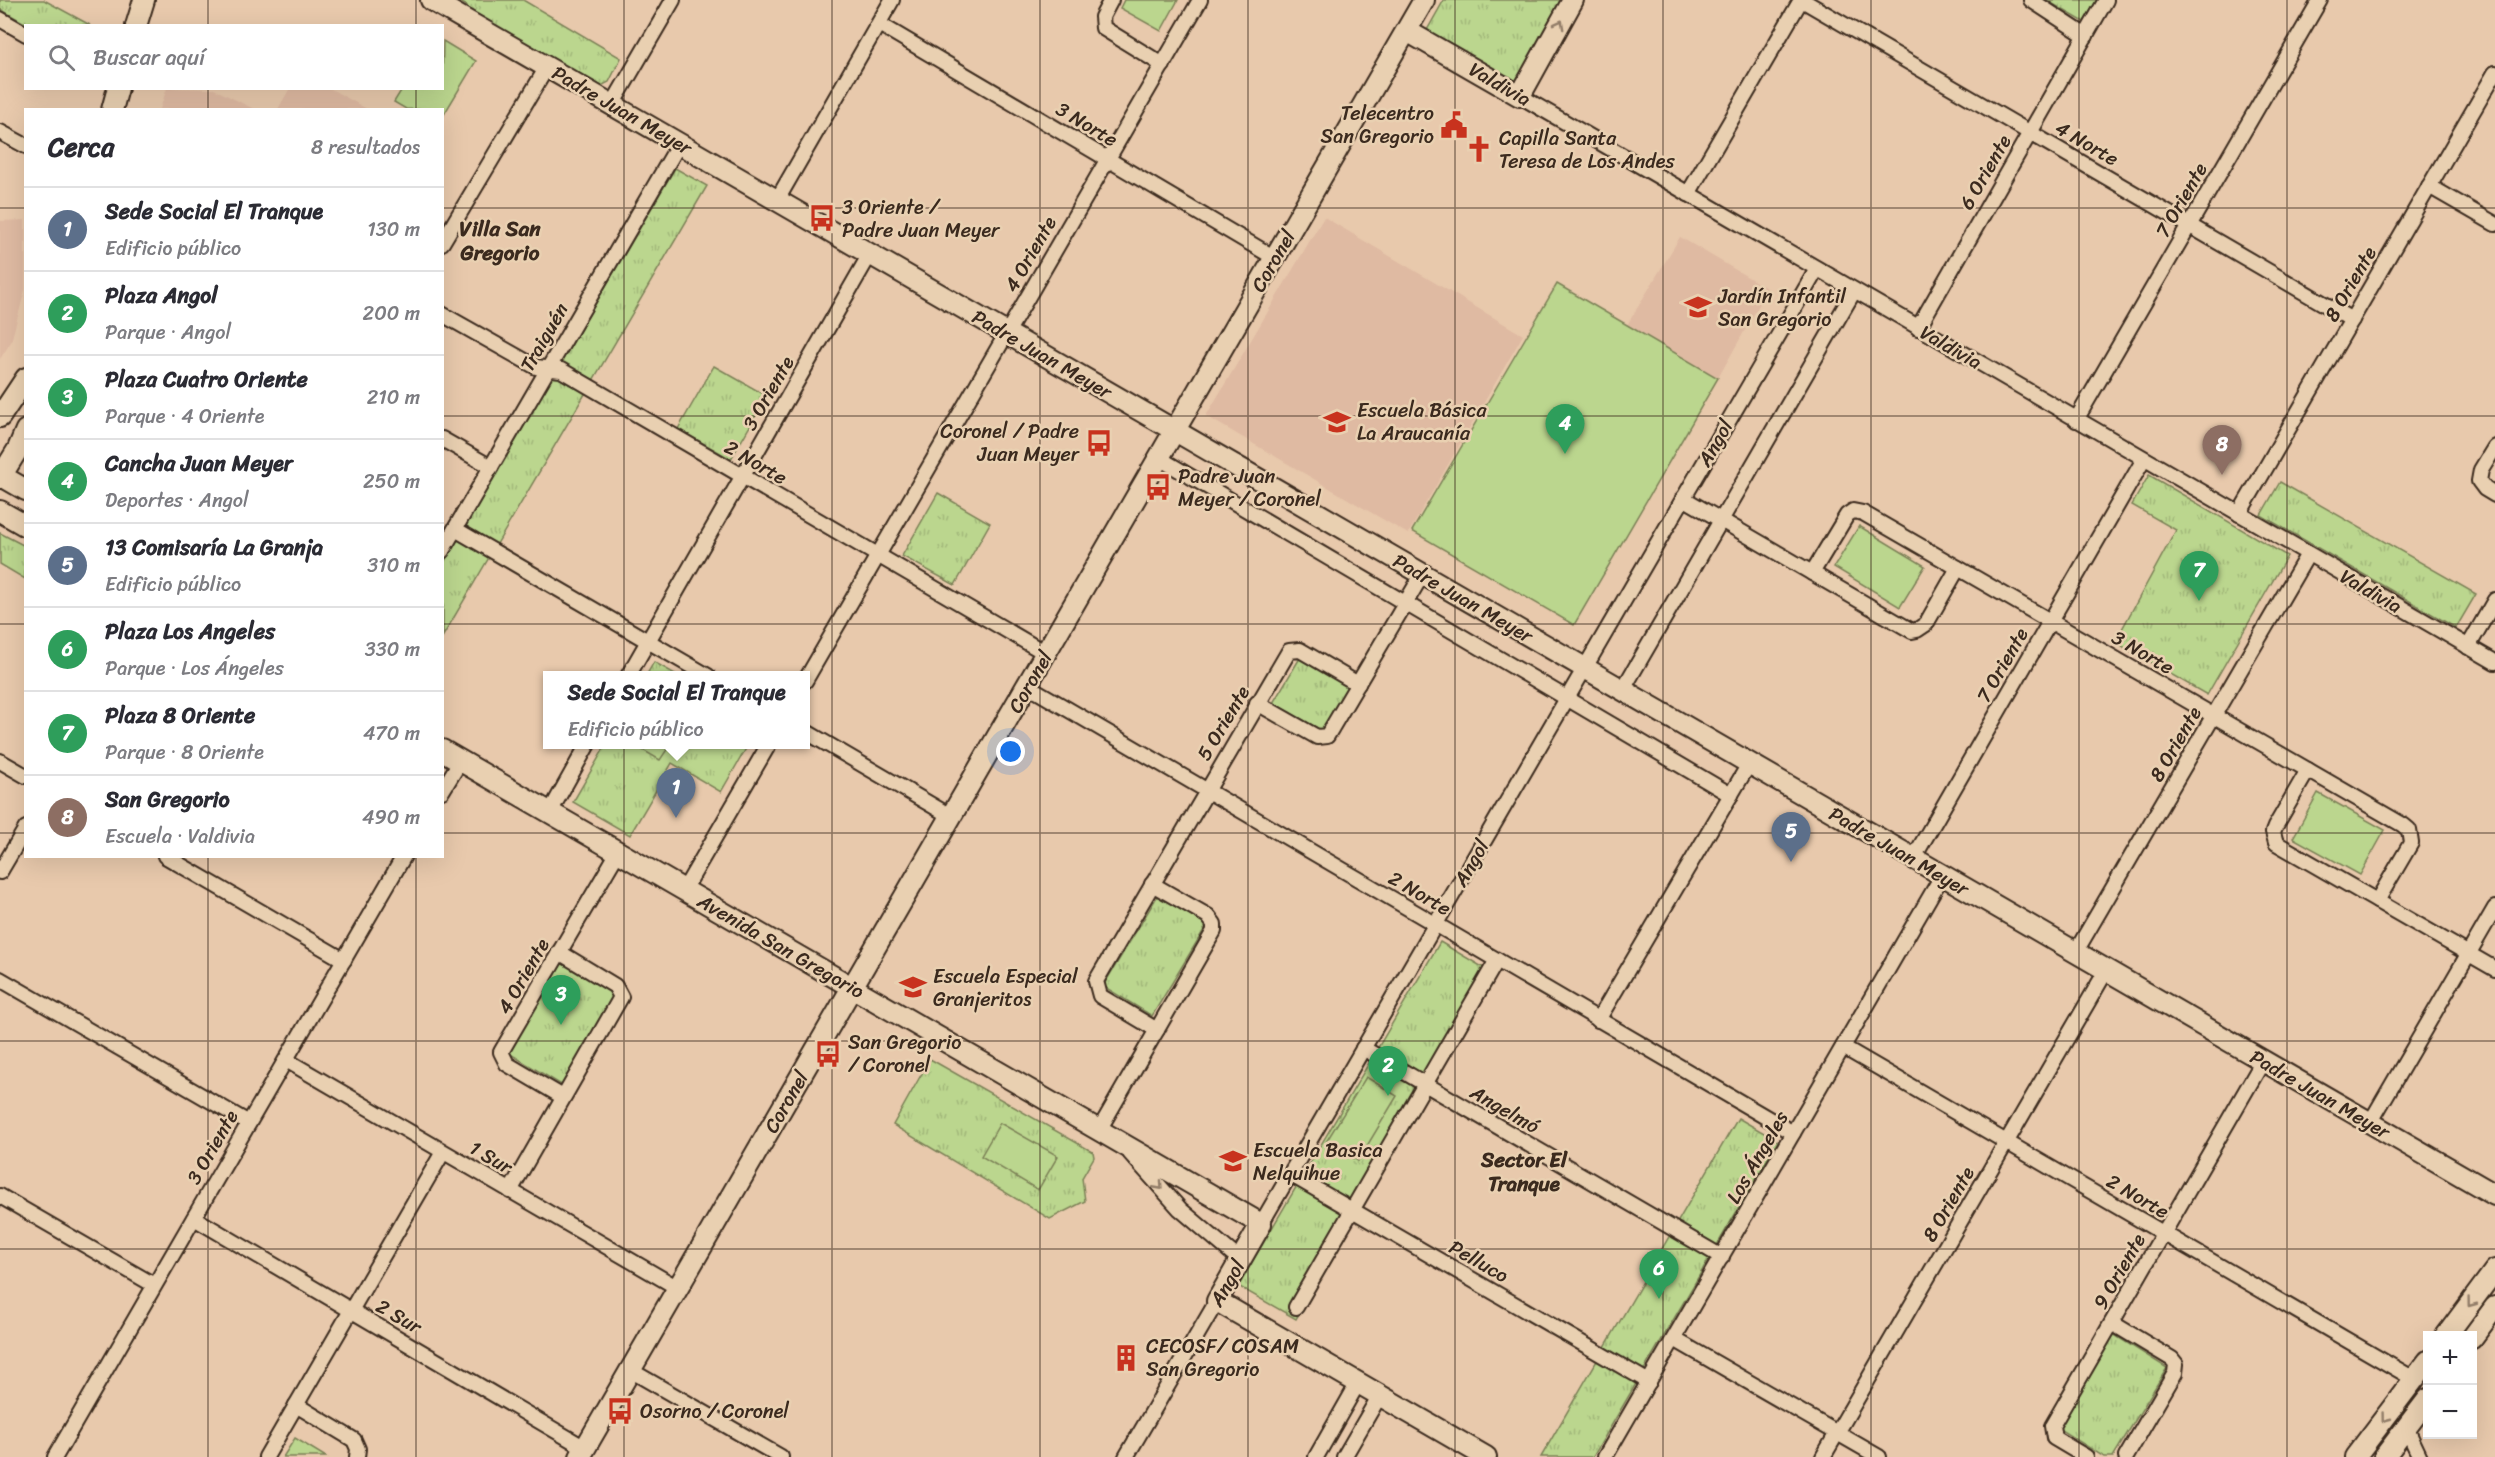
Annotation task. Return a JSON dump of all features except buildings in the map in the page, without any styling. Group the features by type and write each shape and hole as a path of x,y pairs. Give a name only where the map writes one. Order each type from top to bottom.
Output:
{"street":[{"path":"137,24 144,0"},
{"name":"Padre Juan Meyer","path":"432,0 456,6 547,67 612,105 2495,1195"},
{"path":"612,105 673,0"},
{"path":"777,200 892,0"},
{"path":"1111,0 1102,17 1103,28 1163,65"},
{"name":"4 Oriente","path":"810,672 1200,0"},
{"name":"Coronel","path":"582,1452 1047,654 1424,0"},
{"path":"1520,96 1573,0"},
{"path":"1689,194 1801,0"},
{"name":"4 Norte","path":"1801,0 2352,320"},
{"path":"2031,0 2086,36"},
{"name":"6 Oriente","path":"1918,328 2106,0"},
{"name":"7 Oriente","path":"2076,420 2320,0"},
{"path":"0,19 24,33"},
{"name":"3 Norte","path":"879,24 1275,258"},
{"name":"Valdivia","path":"1407,31 2495,662"},
{"path":"444,240 547,67"},
{"name":"8 Oriente","path":"2239,514 2495,73"},
{"path":"113,108 117,90"},
{"path":"0,132 24,145"},
{"name":"Traiguén","path":"444,547 679,144"},
{"path":"2429,186 2495,224"},
{"name":"3 Oriente","path":"630,671 870,254"},
{"name":"Angol","path":"1126,1457 1817,269"},
{"path":"1622,691 1854,291"},
{"name":"2 Norte","path":"444,316 536,367 561,370 1047,654"},
{"path":"0,417 24,381"},
{"path":"24,435 18,449 0,476 24,489"},
{"path":"444,440 491,467"},
{"path":"2495,447 2479,475 2481,486 2495,495"},
{"name":"Padre Juan Meyer","path":"1159,458 1731,795"},
{"name":"7 Oriente","path":"1913,859 2144,459"},
{"path":"1683,498 1907,628 1917,630 1926,624 1958,568"},
{"path":"0,511 24,525"},
{"name":"3 Norte","path":"1812,573 1847,515 1854,511 1863,513 2214,715 2409,830 2411,843 2377,901"},
{"path":"455,529 701,671"},
{"name":"8 Oriente","path":"2075,953 2308,554"},
{"path":"1257,703 1324,738 1422,575"},
{"path":"2468,647 2495,600"},
{"name":"5 Oriente","path":"1157,1030 1100,996 1096,985 1206,790 1286,654 1293,649 1300,650 1358,684"},
{"name":"2 Norte","path":"1028,686 1793,1133"},
{"path":"810,734 952,817"},
{"path":"550,812 585,749"},
{"path":"684,890 765,749"},
{"name":"Avenida San Gregorio","path":"444,751 1261,1224"},
{"path":"444,788 460,760"},
{"path":"0,761 24,775"},
{"path":"1598,1020 1749,764"},
{"path":"2308,770 2275,827 2273,838 2281,847 2495,969"},
{"path":"0,872 24,831"},
{"name":"4 Oriente","path":"563,1098 507,1064 501,1052 618,852"},
{"path":"172,858 187,862 344,960"},
{"name":"3 Oriente","path":"55,1457 403,858"},
{"name":"Los Ángeles","path":"1605,1457 1942,876"},
{"path":"1099,1130 1214,927 1208,916 1152,884"},
{"path":"2370,1124 2495,908"},
{"path":"510,1191 619,1001 621,993 615,986 559,952"},
{"path":"1296,1307 1497,960"},
{"name":"8 Oriente","path":"1823,1457 2106,971"},
{"path":"0,979 249,1124"},
{"name":"2 Norte","path":"1843,1047 2414,1379"},
{"name":"Angelmó","path":"1363,1048 1722,1257"},
{"name":"1 Sur","path":"286,1060 678,1288"},
{"name":"9 Oriente","path":"2085,1457 2054,1438 2051,1430 2263,1061"},
{"name":"Avenida San Gregorio","path":"1120,1142 1180,1209 1240,1261"},
{"path":"266,1457 443,1152"},
{"name":"Pelluco","path":"1290,1174 1649,1382"},
{"path":"1180,1209 1195,1186"},
{"path":"0,1196 154,1285"},
{"name":"2 Sur","path":"194,1218 351,1310 582,1452"},
{"path":"2449,1331 2495,1270"},
{"path":"1217,1301 1486,1457"},
{"path":"2477,1331 2495,1307"},
{"path":"2112,1323 2172,1359 2176,1364 2175,1373 2126,1457"},
{"path":"1674,1339 1879,1457"},
{"path":"2355,1457 2423,1367"},
{"path":"630,1370 781,1457"},
{"path":"1316,1457 1358,1383"},
{"path":"1344,1457 1380,1395"},
{"path":"2384,1457 2423,1404"},
{"path":"296,1405 354,1440 358,1449 357,1457"},
{"path":"2406,1427 2420,1457"}],"shaded area":[{"path":"166,90 216,90 252,108 160,108"},
{"path":"289,90 333,90 365,108 279,108"},
{"path":"1324,217 1523,335 1408,534 1206,416"},
{"path":"24,220 24,294 11,342 0,359 0,221"},
{"name":"Jardín Infantil San Gregorio","path":"1680,237 1768,289 1718,378 1627,325"}],"green space":[{"path":"0,0 44,0 88,24 26,24 0,9"},
{"path":"457,0 523,0 621,58 609,82 599,87 466,13 467,6"},
{"path":"1124,0 1178,0 1161,31 1120,8"},
{"path":"1444,0 1562,0 1521,86 1426,32"},
{"path":"2046,0 2097,0 2084,22"},
{"path":"444,42 476,61 444,114 444,108 404,108 394,102 401,90 444,90"},
{"path":"675,168 707,186 444,634 444,562"},
{"path":"1557,284 1718,378 1574,625 1412,531"},
{"path":"714,366 767,396 731,459 678,429"},
{"path":"2149,475 2287,556 2207,695 2115,642 2176,530 2132,505"},
{"path":"2280,482 2476,594 2456,628 2261,515"},
{"path":"938,493 990,523 955,585 902,556"},
{"path":"1859,526 1925,566 1900,607 1834,567"},
{"path":"0,533 24,545 24,578 0,564"},
{"path":"1300,658 1349,686 1323,731 1273,703"},
{"path":"654,662 670,671 649,671"},
{"path":"604,749 746,749 721,792 672,763 630,835 573,802"},
{"path":"641,749 667,749 660,760"},
{"path":"2318,793 2385,830 2360,875 2293,838"},
{"path":"1158,895 1207,925 1152,1016 1103,986"},
{"path":"1440,942 1496,975 1296,1319 1238,1286"},
{"path":"564,960 613,989 614,998 563,1086 507,1052"},
{"path":"930,1059 1093,1152 1094,1157 1082,1178 1085,1201 1050,1219 893,1125"},
{"path":"1366,1077 1397,1096 1358,1161 1326,1142"},
{"path":"1738,1118 1778,1141 1593,1457 1541,1457"},
{"path":"1000,1123 1058,1156 1038,1190 981,1156"},
{"path":"2113,1334 2167,1368 2113,1457 2104,1457 2056,1427"},
{"path":"295,1438 326,1457 283,1457"}],"place":[{"name":"Telecentro San Gregorio","path":"1454,125"},
{"name":"Capilla Santa Teresa de Los Andes","path":"1479,149"},
{"name":"3 Oriente / Padre Juan Meyer","path":"822,218"},
{"name":"Jardín Infantil San Gregorio","path":"1698,307"},
{"name":"Escuela Básica La Araucanía","path":"1337,422"},
{"name":"Coronel / Padre Juan Meyer","path":"1099,443"},
{"name":"Cancha Juan Meyer","path":"1565,454"},
{"name":"San Gregorio","path":"2222,475"},
{"name":"Padre Juan Meyer / Coronel","path":"1158,487"},
{"name":"Plaza 8 Oriente","path":"2199,601"},
{"name":"Sede Social El Tranque","path":"676,818"},
{"name":"13 Comisaría La Granja","path":"1791,862"},
{"name":"Escuela Especial Granjeritos","path":"913,987"},
{"name":"Plaza Cuatro Oriente","path":"561,1025"},
{"name":"San Gregorio / Coronel","path":"828,1054"},
{"name":"Plaza Angol","path":"1388,1096"},
{"name":"Escuela Basica Nelquihue","path":"1233,1161"},
{"name":"Plaza Los Angeles","path":"1659,1299"},
{"name":"CECOSF/ COSAM San Gregorio","path":"1126,1358"},
{"name":"Osorno / Coronel","path":"620,1411"}],"district":[{"name":"Villa San Gregorio","path":"500,241"},
{"name":"Sector El Tranque","path":"1524,1172"}]}
